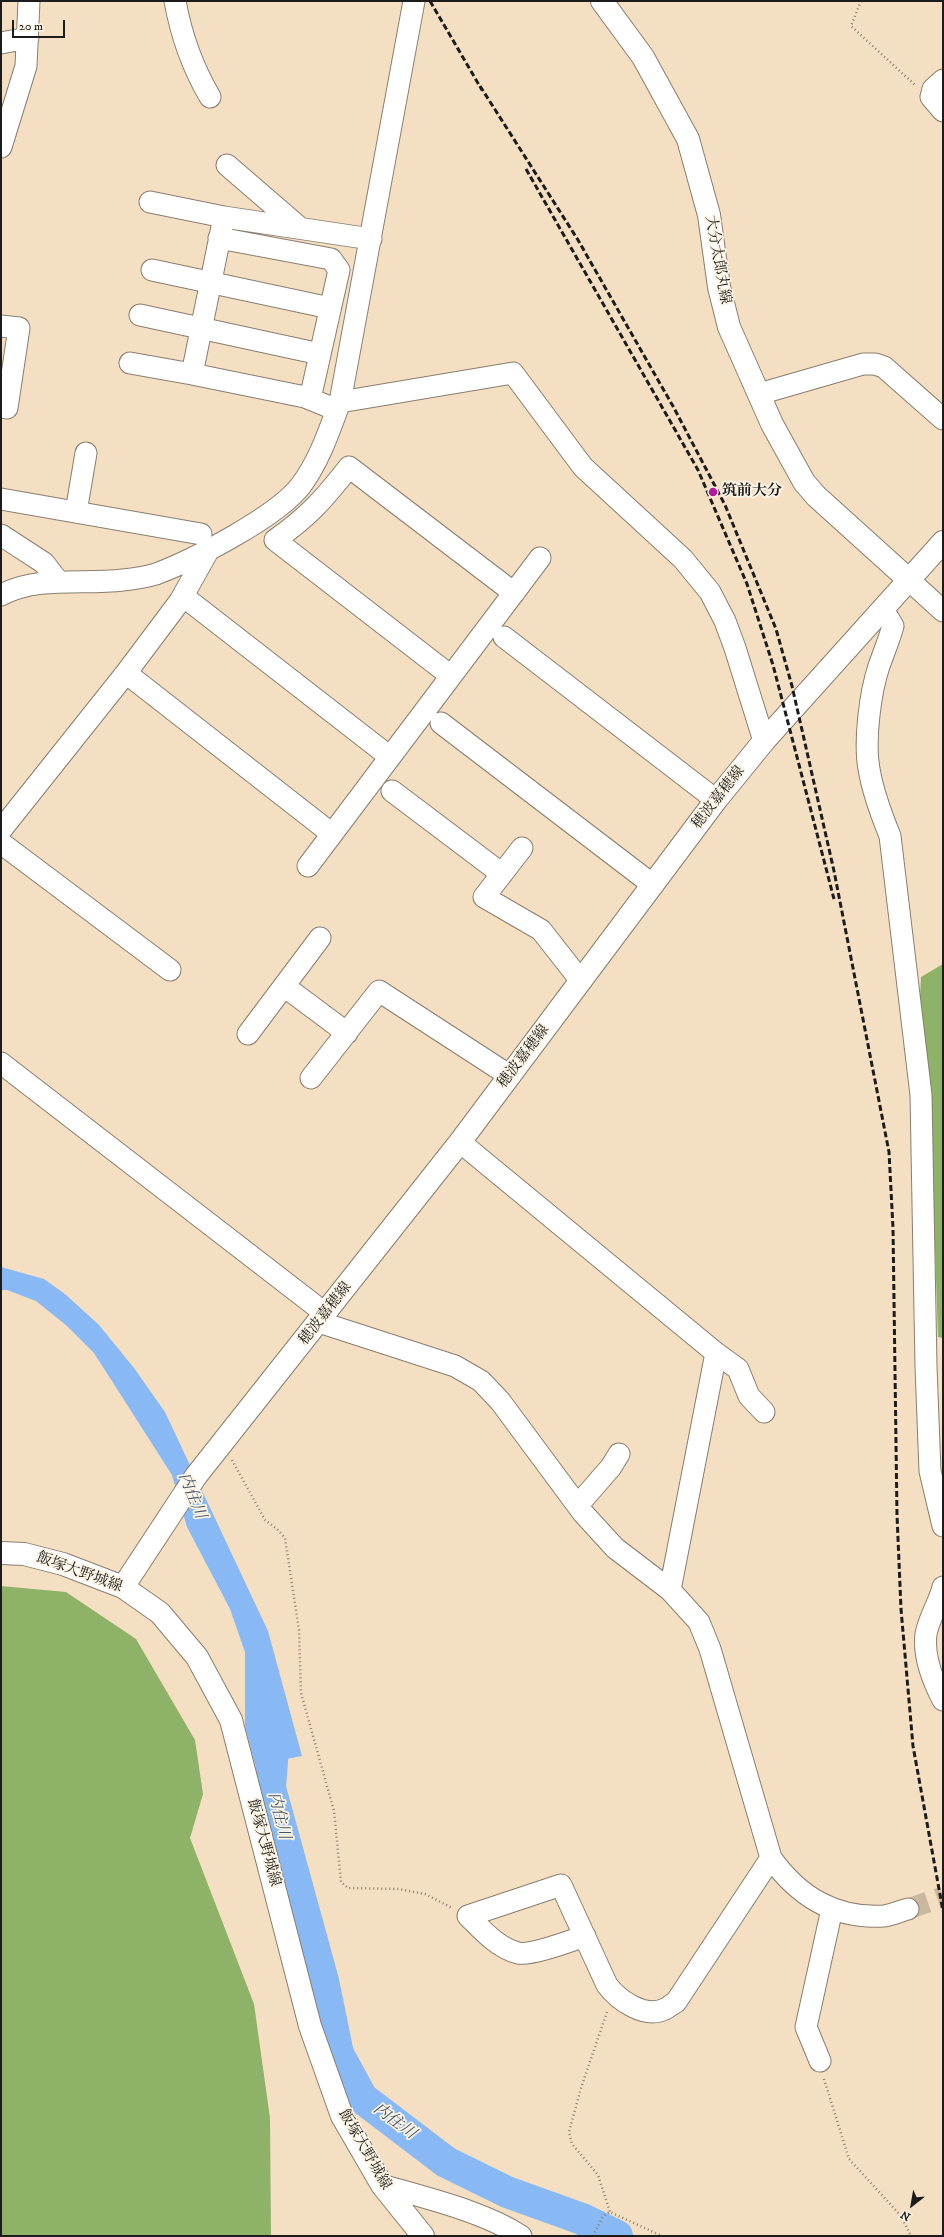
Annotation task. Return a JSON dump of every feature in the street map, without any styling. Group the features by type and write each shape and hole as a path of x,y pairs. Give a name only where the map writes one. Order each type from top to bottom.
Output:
{"main road":[{"name":"大分太郎丸線","path":"602,1 644,57 688,138 710,215 719,287 729,327 772,424 797,469 816,496 909,580"},
{"name":"穂波嘉穂線","path":"122,1587 196,1476 460,1142 716,800 764,741 943,542"},
{"name":"飯塚大野城線","path":"1,1554 24,1554 63,1564 122,1587 160,1612 197,1657 231,1720 310,2026 342,2116 382,2185 423,2236"}],"street":[{"path":"1,147 26,66 29,1"},
{"path":"175,1 182,29 200,81 210,97"},
{"path":"1,595 11,590 58,581 122,580 155,574 204,543 272,512 301,485 325,445 338,406 371,239 414,1"},
{"path":"1,42 28,38"},
{"path":"937,104 934,89 943,80"},
{"path":"227,164 300,228"},
{"path":"150,202 224,217 371,239"},
{"path":"192,374 224,217"},
{"path":"219,238 331,259 339,270 310,399"},
{"path":"152,270 330,308"},
{"path":"140,315 202,327 320,354"},
{"path":"1,326 20,328 6,408 1,408"},
{"path":"130,363 192,374 338,406 513,373 583,467 683,559 710,592 725,621 735,648 764,741"},
{"path":"759,394 864,364 875,364 884,368 943,419"},
{"path":"76,512 86,453"},
{"path":"451,676 274,540 302,521 320,503 349,467 514,593"},
{"path":"1,499 76,512 204,543"},
{"path":"1,535 44,564 58,581"},
{"path":"1,830 126,673 183,596 204,543"},
{"path":"308,866 540,558"},
{"path":"909,580 943,610"},
{"path":"183,596 390,757"},
{"path":"883,609 893,626 888,648 879,666 872,699 868,736 868,768 876,801 890,836 921,1095 926,1359 930,1471 943,1526"},
{"path":"504,637 716,800"},
{"path":"126,673 332,834"},
{"path":"441,723 653,885"},
{"path":"392,791 502,874"},
{"path":"1,843 170,970"},
{"path":"522,848 484,897 541,930 581,981"},
{"path":"248,1034 320,938"},
{"path":"284,986 347,1033"},
{"path":"311,1078 379,991 510,1076"},
{"path":"1,1063 322,1318 455,1366 481,1382 500,1401 578,1505 615,1548 670,1590 699,1622 710,1649 771,1858 785,1878 804,1894 832,1909 862,1915 886,1916 908,1909"},
{"path":"460,1142 716,1353 738,1369 749,1396 764,1412"},
{"path":"670,1590 716,1353"},
{"path":"578,1505 611,1467 618,1454"},
{"path":"943,1587 926,1635 928,1661 934,1682 943,1700"},
{"path":"585,1936 537,1951 519,1953 489,1937 468,1916 561,1885 585,1936 607,1985 615,1996 639,2008 653,2012 664,2010 676,2002 771,1858"},
{"path":"820,2062 806,2027 832,1909"},
{"path":"382,2185 461,2210 512,2230 521,2236"}],"path":[{"path":"861,1 851,26 937,104"},
{"path":"222,1443 265,1520 277,1529 285,1538 299,1630 301,1693 334,1811 341,1882 348,1888 398,1889 425,1894 468,1916"},
{"path":"615,1996 605,2016 569,2132 572,2144 598,2175 610,2212 662,2236"},
{"path":"820,2062 829,2098 850,2159 901,2216 912,2236"},
{"path":"593,2236 603,2216 610,2212"}],"green space":[{"path":"943,964 943,1338 938,1337 930,1101 919,1018 921,977"},
{"path":"1,1586 66,1592 136,1639 195,1740 203,1794 190,1838 254,2004 270,2118 271,2236 1,2236"}],"water":[{"path":"1,1267 44,1279 65,1294 99,1325 134,1368 165,1412 268,1631 302,1756 255,1765 245,1726 245,1652 230,1609 187,1527 172,1475 94,1353 67,1326 36,1301 7,1290 1,1290"}],"waterway":[{"name":"内住川","path":"269,1717 274,1735 270,1788 323,1981 338,2054 362,2098 446,2162 507,2192 582,2219 617,2236"}],"tunnel":[{"path":"908,1909 943,1897"}],"railway":[{"path":"430,1 482,90"},
{"path":"480,86 578,240 674,408 725,505 776,629 792,686 834,871 889,1152 893,1228 897,1515 901,1609 913,1746 943,1911"},
{"path":"526,169 698,470 747,584 773,665 834,899"}],"place":[{"name":"筑前大分","path":"713,492"}]}
